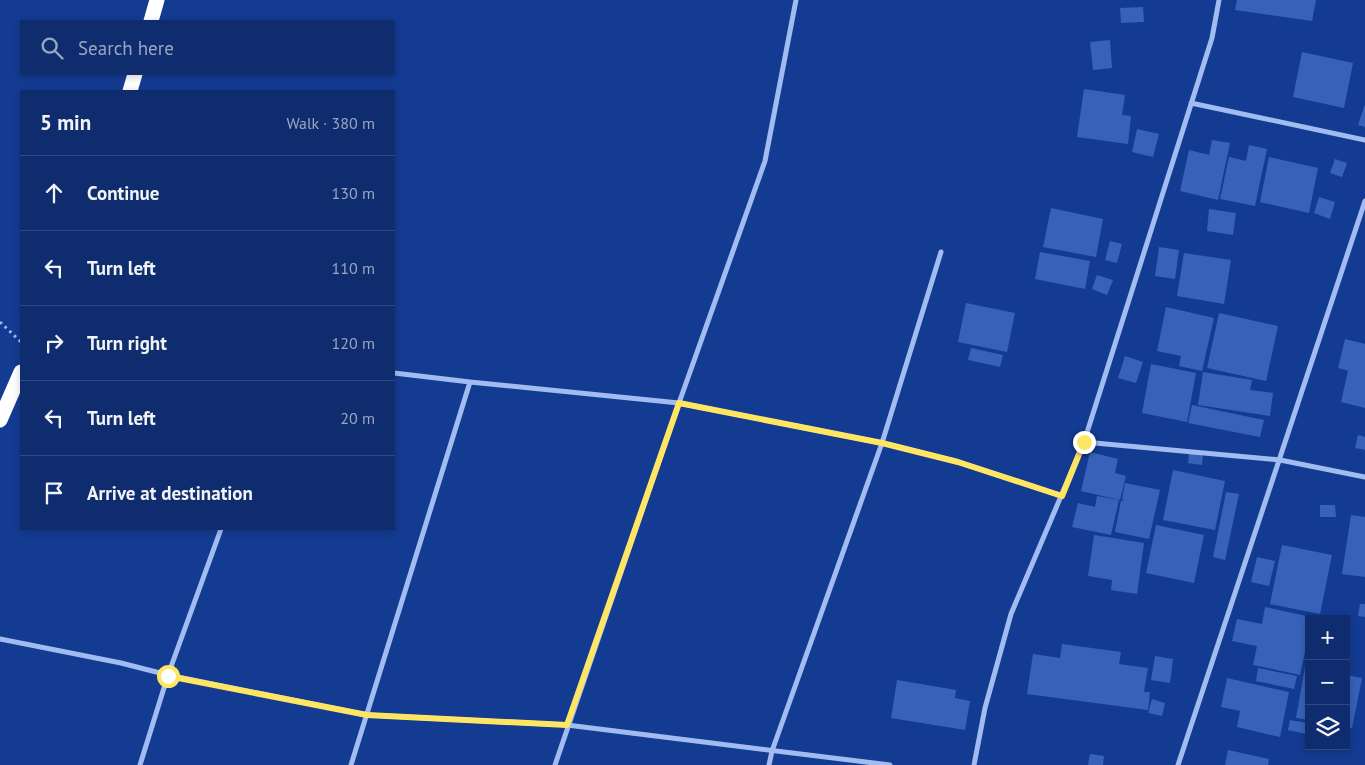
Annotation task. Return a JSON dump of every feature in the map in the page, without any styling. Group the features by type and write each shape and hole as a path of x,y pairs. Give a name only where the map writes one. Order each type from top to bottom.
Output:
{"highway":[{"path":"151,20 157,0"},
{"path":"130,90 135,75"},
{"path":"0,420 20,374"}],"street":[{"path":"555,765 567,725 765,161 796,0"},
{"path":"974,765 985,708 1011,614 1084,442 1212,38 1219,0"},
{"path":"1191,103 1365,140"},
{"path":"1178,765 1365,201"},
{"path":"768,765 882,443 942,252"},
{"path":"395,373 679,403 882,443 958,462 1062,496"},
{"path":"351,765 470,382"},
{"path":"1084,442 1280,460 1365,477"},
{"path":"140,765 168,676 221,530"},
{"path":"0,639 121,662 168,676 367,715 567,725 890,765"}],"path":[{"path":"0,322 20,341"}],"building":[{"path":"1237,0 1316,0 1312,21 1235,10"},
{"path":"1143,7 1144,22 1121,23 1120,8"},
{"path":"1110,40 1112,68 1093,70 1090,42"},
{"path":"1302,52 1353,63 1344,108 1293,97"},
{"path":"1084,89 1125,95 1122,115 1131,116 1128,144 1077,137"},
{"path":"1365,104 1365,127 1358,125"},
{"path":"1137,129 1159,134 1153,157 1132,152"},
{"path":"1212,140 1230,143 1218,200 1180,191 1189,150 1209,155"},
{"path":"1249,145 1267,149 1255,206 1220,199 1229,157 1246,161"},
{"path":"1269,157 1318,168 1309,213 1260,202"},
{"path":"1335,159 1347,163 1342,177 1330,173"},
{"path":"1319,197 1335,202 1330,219 1314,213"},
{"path":"1051,208 1103,219 1096,257 1043,247"},
{"path":"1209,209 1236,213 1233,235 1207,231"},
{"path":"1110,241 1122,244 1117,263 1105,260"},
{"path":"1159,247 1179,250 1175,279 1155,276"},
{"path":"1040,252 1090,261 1085,289 1035,279"},
{"path":"1184,253 1231,260 1224,304 1177,296"},
{"path":"1097,275 1113,280 1107,295 1092,289"},
{"path":"966,303 1015,313 1007,352 958,342"},
{"path":"1166,307 1214,318 1202,371 1179,366 1181,356 1157,351"},
{"path":"1219,313 1278,326 1266,381 1207,368"},
{"path":"1345,339 1365,344 1365,408 1341,402 1348,371 1338,368"},
{"path":"971,348 1003,355 1000,367 968,360"},
{"path":"1125,356 1143,362 1136,383 1118,378"},
{"path":"1151,364 1196,373 1187,422 1142,413"},
{"path":"1203,372 1252,380 1250,390 1273,393 1270,416 1198,405"},
{"path":"1192,405 1264,420 1260,437 1188,423"},
{"path":"1358,435 1365,437 1365,450 1355,448"},
{"path":"1090,452 1118,459 1115,473 1126,476 1120,500 1081,491"},
{"path":"1189,453 1203,455 1202,465 1188,463"},
{"path":"1173,470 1225,481 1215,530 1163,520"},
{"path":"1125,483 1160,490 1149,539 1115,532 1121,501 1125,501 1122,500"},
{"path":"1226,492 1239,494 1225,560 1213,557"},
{"path":"1097,496 1119,500 1111,535 1072,527 1078,503 1095,507"},
{"path":"1320,505 1335,505 1336,517 1320,517"},
{"path":"1351,515 1365,517 1365,577 1342,574"},
{"path":"1156,525 1204,535 1194,583 1146,573"},
{"path":"1094,535 1144,543 1137,594 1111,590 1112,580 1088,576"},
{"path":"1282,545 1332,555 1320,614 1270,604"},
{"path":"1257,557 1275,561 1269,586 1251,582"},
{"path":"1360,604 1365,604 1365,617 1358,616"},
{"path":"1265,607 1305,616 1305,652 1300,675 1253,665 1257,646 1232,641 1237,619 1262,624"},
{"path":"1062,644 1121,652 1119,664 1148,668 1144,692 1150,692 1148,710 1027,694 1033,654 1060,658"},
{"path":"1155,656 1173,659 1170,683 1151,680"},
{"path":"1305,667 1305,719 1296,718"},
{"path":"1258,668 1297,676 1294,689 1256,681"},
{"path":"1350,676 1362,678 1352,728 1350,728"},
{"path":"1227,678 1289,692 1280,737 1237,727 1240,711 1221,707"},
{"path":"897,680 956,690 955,698 970,701 965,730 891,718"},
{"path":"1152,699 1165,703 1162,716 1148,713"},
{"path":"1290,720 1305,722 1305,734 1288,730"},
{"path":"1228,750 1269,759 1268,765 1225,765"},
{"path":"1090,754 1104,756 1103,765 1088,765"}],"route":[{"path":"168,676 367,715 567,725 679,403 882,443 958,462 1062,496 1084,442"}]}
